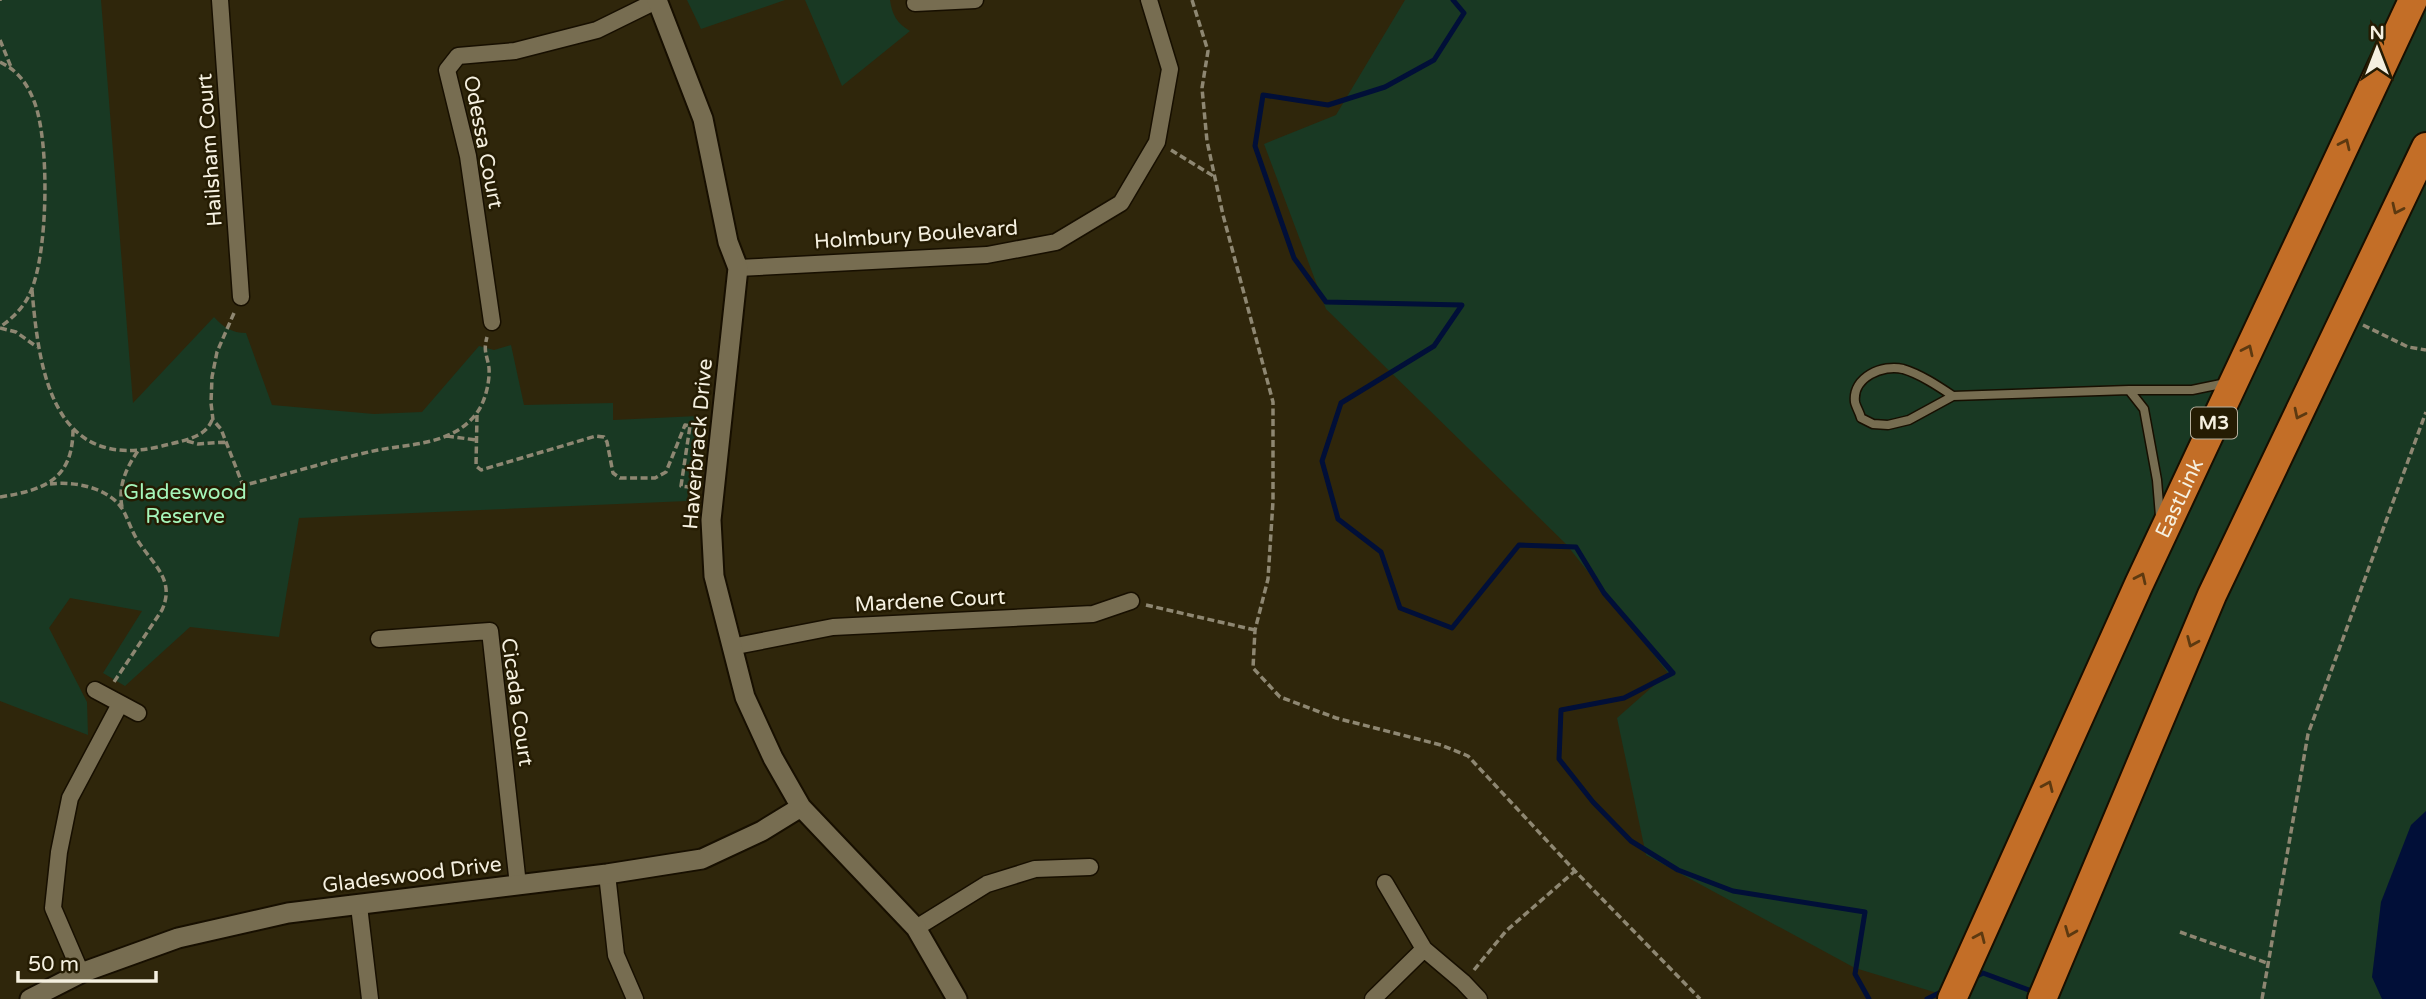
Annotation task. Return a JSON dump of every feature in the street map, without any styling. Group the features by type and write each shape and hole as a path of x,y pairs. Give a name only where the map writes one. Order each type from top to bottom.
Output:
{"highway":[{"name":"EastLink","path":"1952,999 2161,536 2413,0"},
{"path":"2042,999 2212,595 2426,147"}],"street":[{"name":"Hailsham Court","path":"220,0 241,297"},
{"name":"Haverbrack Drive","path":"657,0 704,119 728,242 738,268 711,520 714,576 745,696 773,758 801,807 916,928 957,999"},
{"name":"Odessa Court","path":"492,322 468,156 447,70 458,56 515,51 597,30 657,0"},
{"path":"915,4 975,0"},
{"name":"Holmbury Boulevard","path":"738,268 987,255 1056,242 1121,203 1157,142 1170,69 1149,0"},
{"name":"Mardene Court","path":"731,647 834,627 1093,614 1131,601"},
{"name":"Cicada Court","path":"379,639 490,631 518,885"},
{"path":"100,693 138,713"},
{"path":"80,973 53,908 59,852 70,799 120,704"},
{"name":"Gladeswood Drive","path":"34,998 80,973 178,938 288,914 607,874 702,859 762,831 801,807"},
{"path":"916,928 988,884 1035,869 1090,867"},
{"path":"607,874 616,955 635,999"},
{"path":"1385,883 1424,949 1479,999"},
{"path":"359,906 370,999"},
{"path":"1373,999 1424,949"}],"lane":[{"path":"1953,396 1902,369 1886,368 1873,372 1863,380 1856,391 1855,401 1861,418 1873,424 1888,425 1909,420 1953,396 2192,390 2234,382"},
{"path":"2129,390 2144,409 2157,480 2161,536"}],"path":[{"path":"1192,0 1208,51 1202,88 1207,141 1273,402 1273,501 1269,566 1255,630 1253,668 1280,697 1336,718 1441,745 1468,756 1700,999"},
{"path":"0,40 11,67 28,87 35,103 42,139 42,229 32,290 38,348 52,394 73,429 102,447 122,452 184,440 209,429 212,420 212,377 217,352 241,297"},
{"path":"0,62 11,67"},
{"path":"1157,142 1215,177"},
{"path":"0,328 17,313 32,290"},
{"path":"2346,317 2408,347 2426,350"},
{"path":"492,322 484,350 489,368 487,390 477,413 476,466 481,470 596,436 604,436 612,473 620,478 655,478 666,472 685,425 690,426 681,486 713,489"},
{"path":"0,328 16,332 38,348"},
{"path":"2262,999 2308,734 2426,412"},
{"path":"212,420 221,429 242,483 248,484 379,450 420,445 446,436 477,413"},
{"path":"50,484 70,457 73,429"},
{"path":"446,436 477,440"},
{"path":"184,440 198,444 226,442"},
{"path":"100,693 162,610 167,598 165,584 156,564 134,535 120,498 123,479 138,451"},
{"path":"0,497 50,484 70,482 89,487 122,508"},
{"path":"1131,601 1255,630"},
{"path":"1463,982 1506,931 1575,871"},
{"path":"2180,932 2267,963"}],"green space":[{"name":"Gladeswood Reserve","path":"0,0 101,0 133,403 214,317 228,329 246,333 272,405 374,414 422,412 479,346 494,350 511,345 524,405 613,403 613,420 698,416 687,501 299,518 279,637 190,627 125,686 103,673 142,611 70,598 49,628 87,702 88,735 0,701"},
{"path":"687,0 785,0 701,29"},
{"path":"805,0 890,0 896,18 910,31 842,86"},
{"path":"1405,0 2426,0 2426,999 1957,999 1855,968 1646,855 1617,718 1668,673 1566,544 1326,309 1264,144 1336,115"}],"water":[{"path":"2426,811 2426,999 2382,999 2372,977 2381,902 2411,825"}],"waterway":[{"path":"1453,0 1464,13 1434,60 1385,87 1328,105 1263,95 1255,146 1294,258 1326,302 1462,305 1434,346 1341,403 1322,461 1338,519 1381,552 1400,608 1452,628 1519,545 1576,547 1604,593 1673,673 1624,698 1561,710 1559,759 1593,802 1631,841 1678,870 1733,891 1865,912 1855,974 1869,999"},
{"path":"1971,979 1983,973 2034,992"},
{"path":"1927,999 1943,991"}]}
